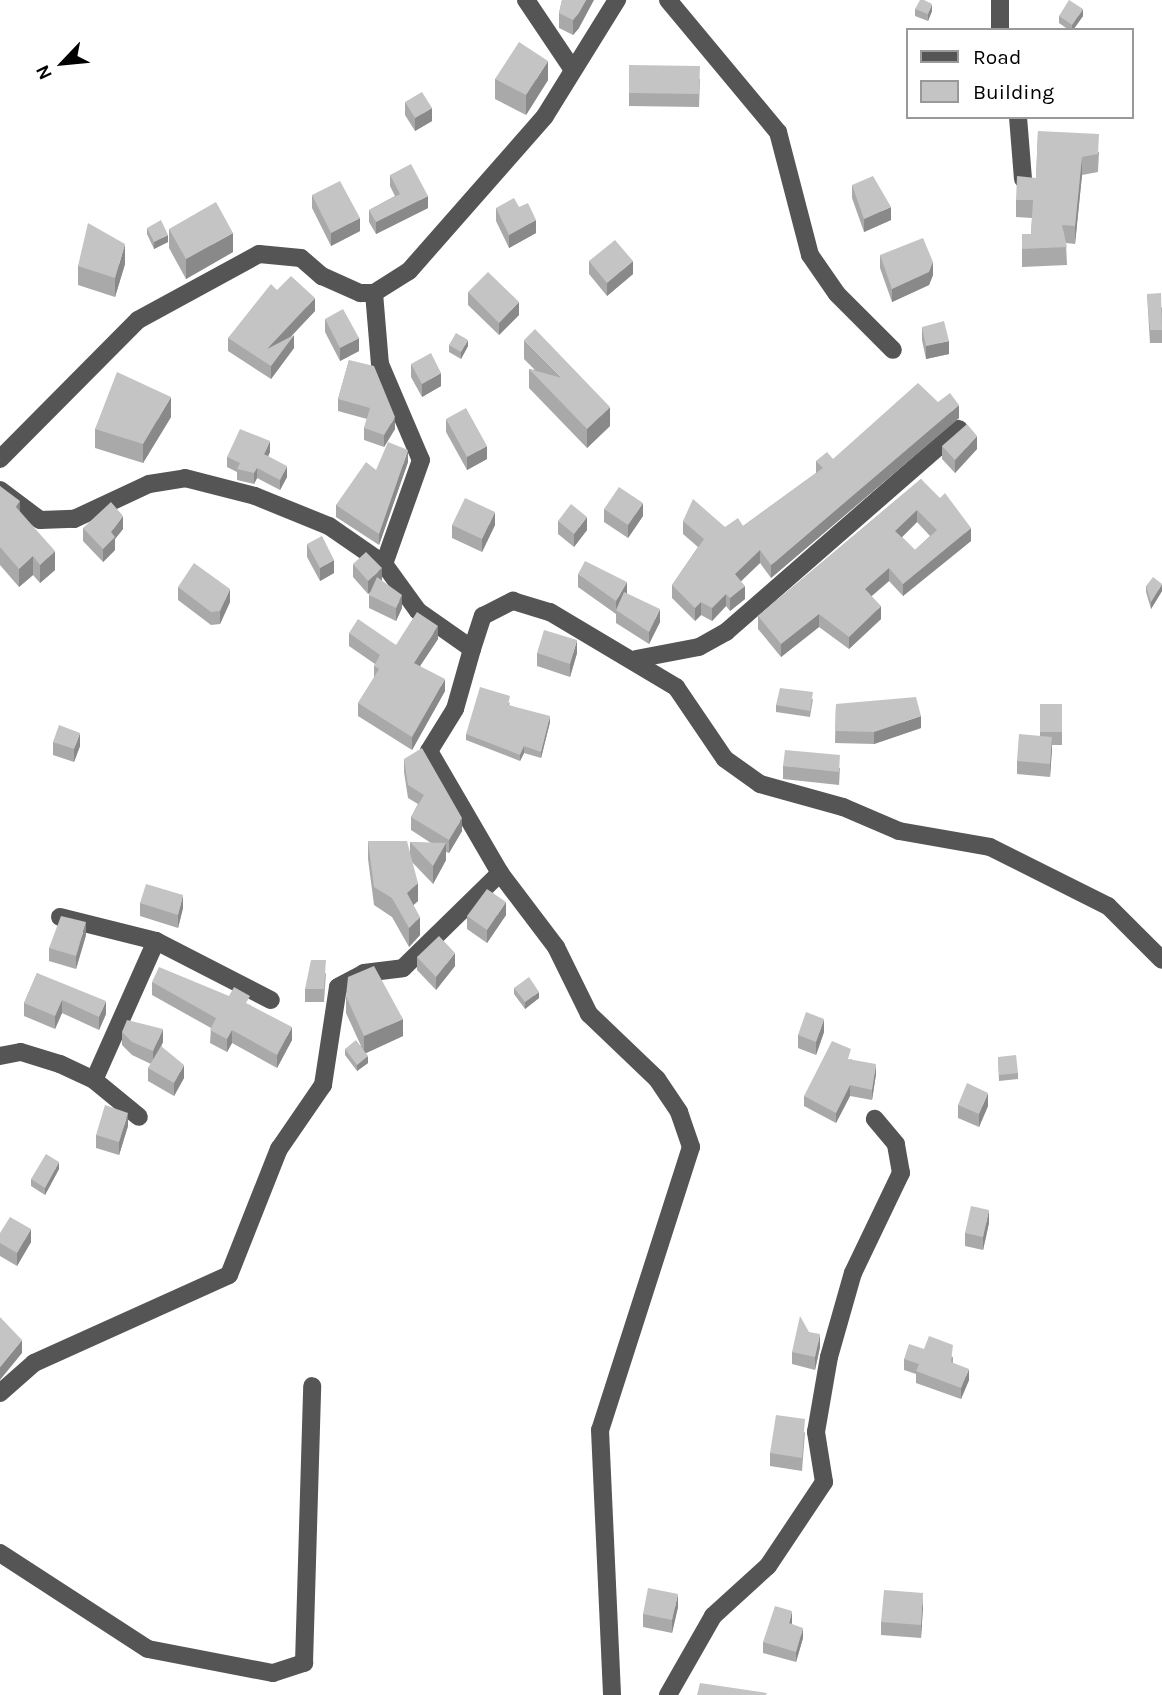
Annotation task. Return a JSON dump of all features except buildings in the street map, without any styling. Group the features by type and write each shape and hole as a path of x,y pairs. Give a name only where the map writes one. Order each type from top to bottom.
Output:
{"street":[{"path":"526,0 573,69"},
{"path":"374,293 409,271 545,116 617,0"},
{"path":"668,0 778,132 810,256 837,294 893,350"},
{"path":"1000,0 1000,28"},
{"path":"1018,119 1023,179"},
{"path":"0,460 138,320 259,254 301,258 322,276 374,293"},
{"path":"374,293 380,363 421,460 384,564"},
{"path":"636,659 699,647 726,632 959,429"},
{"path":"0,490 40,520 74,519 149,484 185,478 329,526 384,564 418,611 472,649"},
{"path":"612,1695 600,1430 691,1147 679,1112 657,1079 589,1014 556,947 500,873 429,751 455,709 483,616 513,601 550,612 636,659 676,687 725,759 760,784 843,807 899,831 990,847 1108,906 1162,960"},
{"path":"0,1393 34,1363 229,1275 279,1149 323,1085 338,987 364,973 403,968 500,873"},
{"path":"60,917 156,941 271,1000"},
{"path":"94,1080 156,941"},
{"path":"0,1056 21,1052 94,1080 139,1117"},
{"path":"668,1695 713,1616 768,1566 824,1482 816,1432 829,1357 853,1273 901,1173 896,1144 875,1119"},
{"path":"0,1553 148,1649 273,1673 304,1663 312,1386"}]}
